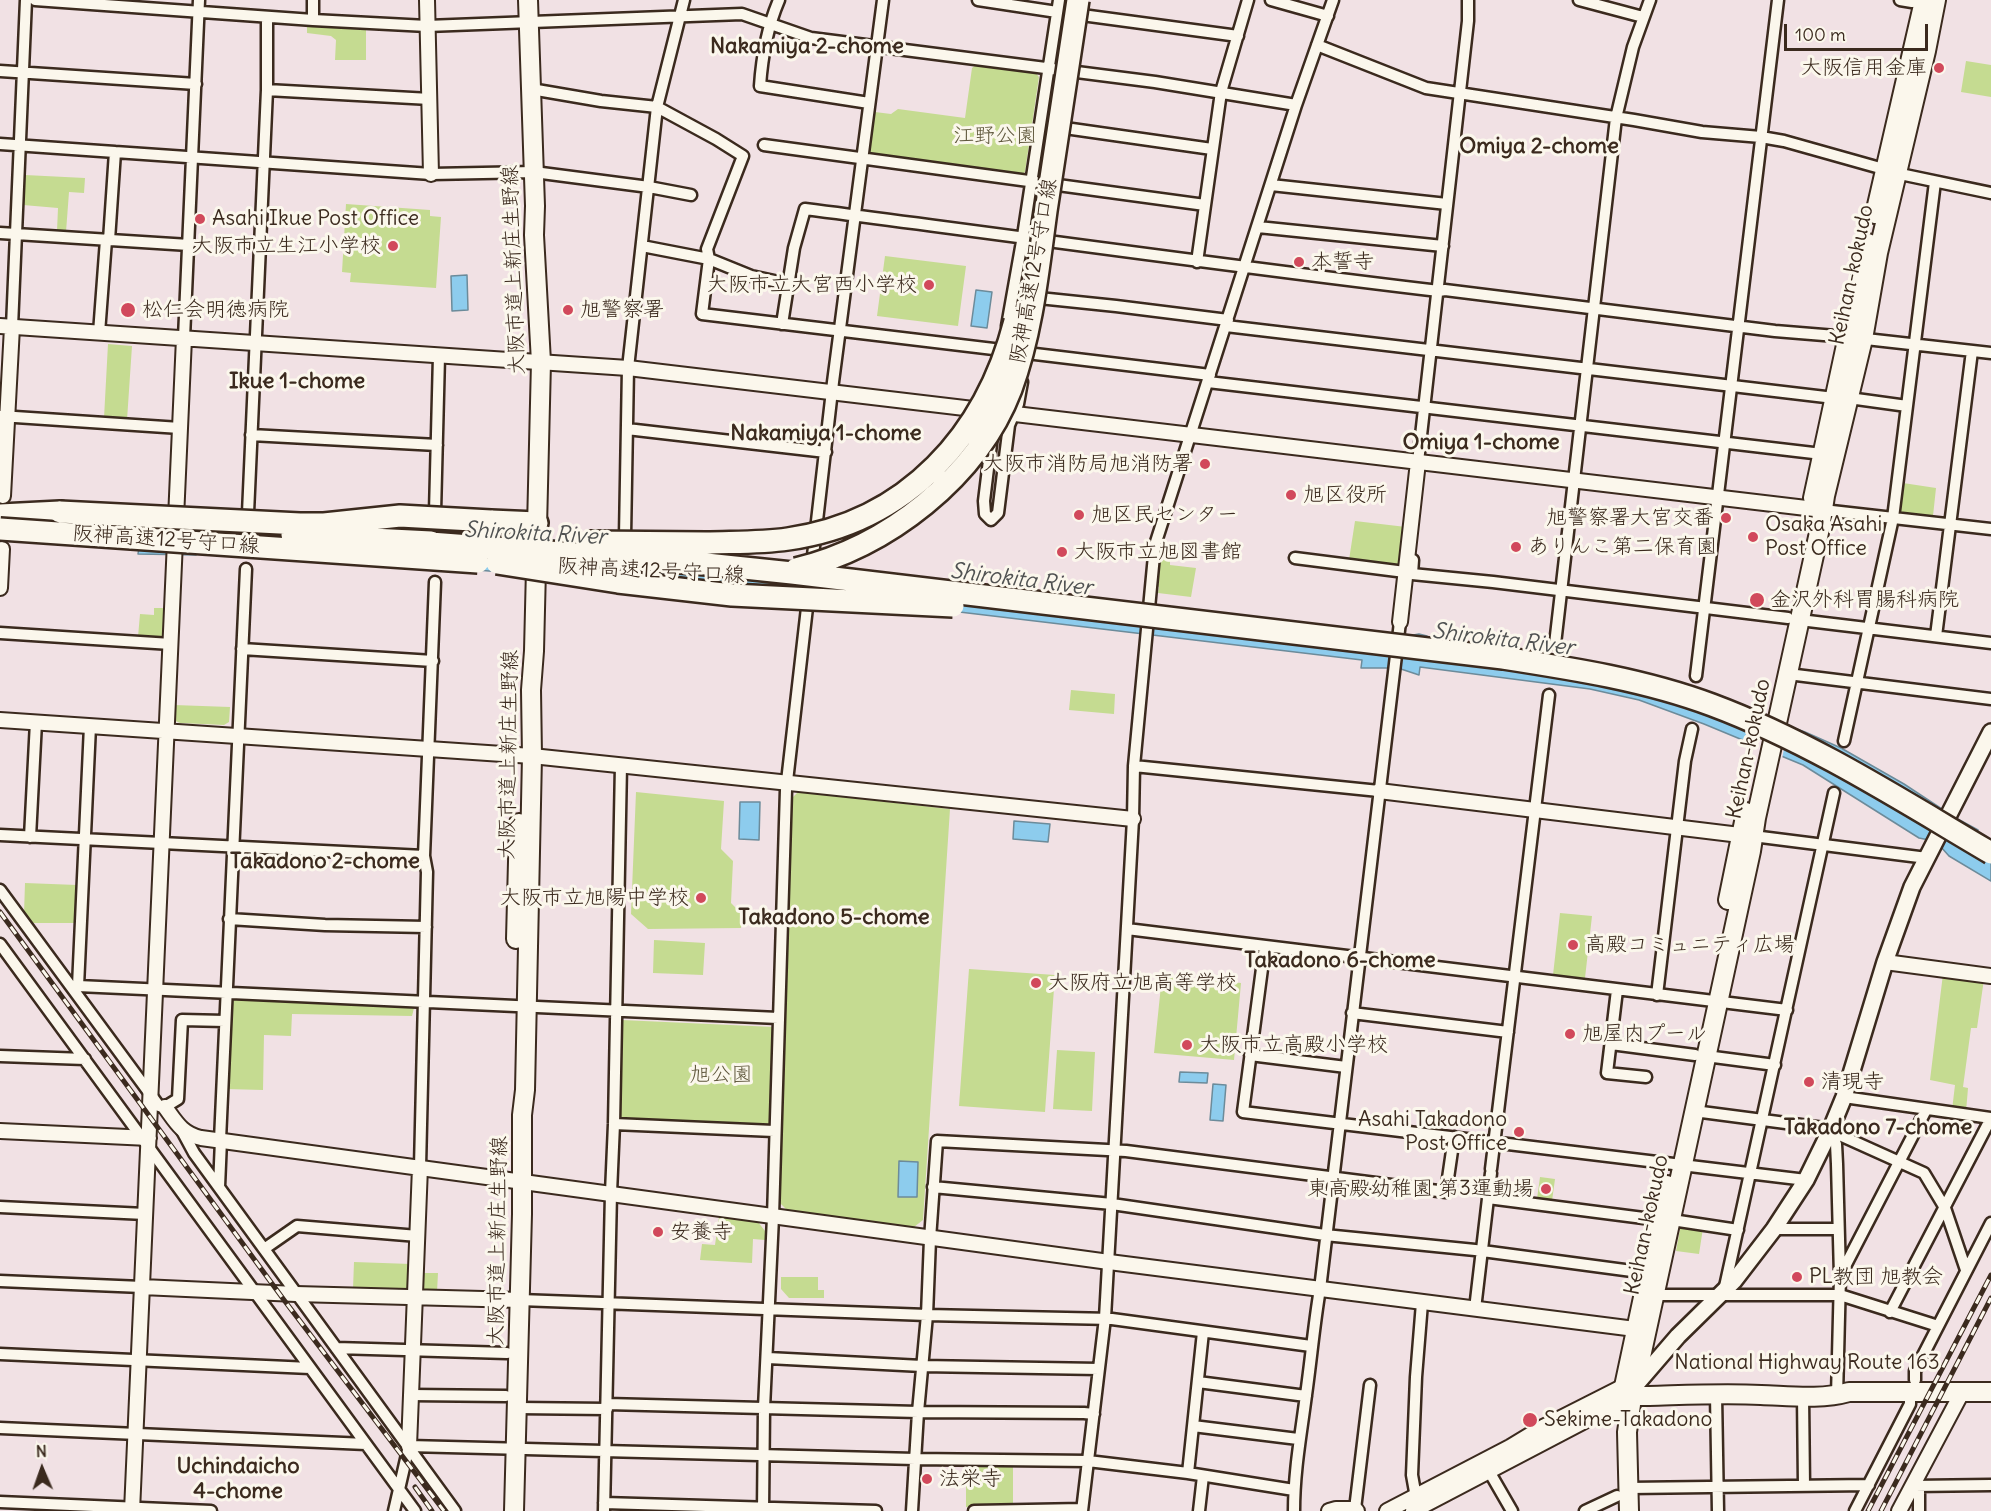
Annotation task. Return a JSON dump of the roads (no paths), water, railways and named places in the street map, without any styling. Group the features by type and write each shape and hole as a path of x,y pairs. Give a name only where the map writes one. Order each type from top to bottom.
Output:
{"highway":[{"name":"阪神高速12号守口線","path":"1,510 417,542 726,543 788,539 827,530 860,518 891,502 925,477 952,451 978,413 998,375 1021,296 1061,6"},
{"name":"阪神高速12号守口線","path":"1,539 497,563 714,578 782,573 854,550 898,525 937,493 964,465 993,425 1006,402 1020,361 1033,300 1080,7"},
{"path":"1,510 312,524 400,516 491,521 530,526"},
{"path":"417,542 695,563 792,573 1491,657 1600,674 1685,696 1767,728 1850,770 1991,853"},
{"path":"497,563 618,582 732,595 887,601 1020,612 1501,670 1598,686 1682,707 1763,739 1823,769 1991,867"}],"main road":[{"name":"大阪市道上新庄生野線","path":"516,0 523,23 531,89 528,171"},
{"name":"大阪市道上新庄生野線","path":"514,1511 511,1448 517,1181 525,1090 520,1005 527,755 531,697 529,589 535,362 523,23 528,0"},
{"name":"Keihan-kokudo","path":"1629,1511 1621,1498 1617,1432 1656,1295 1665,1220 1855,338 1878,253 1891,170 1926,51 1930,1"},
{"name":"Keihan-kokudo","path":"1818,509 1822,454 1842,398"},
{"name":"Keihan-kokudo","path":"1775,710 1788,674 1794,619"},
{"path":"1627,1393 1678,1336 1734,1281 1774,1229 1806,1180 1844,1097 1885,962 1912,887 1991,732"},
{"name":"Keihan-kokudo","path":"1677,1165 1694,1111 1700,1055"},
{"name":"Keihan-kokudo","path":"1627,1393 1635,1329 1647,1273 1665,1220"},
{"name":"大阪市道上新庄生野線","path":"512,1402 507,1353 514,1300"},
{"path":"1837,1390 1849,1380 1959,1398 1991,1398"},
{"path":"1912,1389 1991,1380"},
{"name":"National Highway Route 163","path":"1627,1393 1649,1396 1803,1396 1849,1387 1991,1386"},
{"name":"National Highway Route 163","path":"1627,1393 1837,1390 1849,1392 1991,1392"},
{"name":"大阪市道上新庄生野線","path":"503,1511 511,1448"}],"street":[{"path":"1,510 6,326 16,234 26,0"},
{"path":"35,0 199,6 267,17 428,26 742,14 812,38 1048,68 1296,105"},
{"path":"313,0 313,20"},
{"path":"427,0 431,174"},
{"path":"625,536 628,368 657,107 684,0"},
{"path":"779,0 762,55 760,86 869,103"},
{"path":"763,1510 764,1408 770,1309 786,790 840,331 883,0"},
{"path":"978,0 1061,6"},
{"path":"1059,0 1061,6 1048,68 994,411 984,501 985,514 991,520 999,513 1009,425 1018,404 1039,298 1073,72 1080,7 1084,0"},
{"path":"1197,262 1221,92 1248,0"},
{"path":"1271,0 1328,16"},
{"path":"974,1511 1082,1510 1106,1318 1134,765 1155,545 1296,105 1334,0"},
{"path":"1294,1511 1298,1439 1320,1289 1439,291 1468,21 1468,0"},
{"path":"1579,0 1643,17"},
{"path":"1555,644 1616,117 1633,47 1650,0"},
{"path":"1696,676 1778,0"},
{"path":"1900,0 1930,1"},
{"path":"132,1509 199,6"},
{"path":"1080,7 1238,36"},
{"path":"248,513 267,90 267,17"},
{"path":"1317,45 1426,88 1702,132 1761,137 1809,147 1935,182 1991,193"},
{"path":"0,71 196,84"},
{"path":"531,89 601,101 657,107 743,156 707,249 709,259 702,314 1028,353 1425,408 1822,454"},
{"path":"267,90 430,99"},
{"path":"1065,128 1212,149"},
{"path":"0,144 431,174 528,171 691,195"},
{"path":"764,145 1205,205"},
{"path":"99,333 114,152"},
{"path":"1844,741 1893,518 1935,182"},
{"path":"1271,185 1447,204"},
{"path":"782,324 794,248 805,208 1245,268 1775,331 1991,353"},
{"path":"1258,227 1443,246"},
{"path":"0,233 189,245"},
{"path":"642,246 709,259 751,276 788,284"},
{"path":"1039,298 1116,306 1431,350 1907,406"},
{"path":"6,326 628,368 1991,529"},
{"path":"1936,636 1972,351"},
{"path":"435,512 439,356"},
{"path":"3,417 180,428"},
{"path":"627,429 826,452"},
{"path":"251,435 437,445"},
{"path":"0,588 1,539"},
{"path":"1408,548 1414,554 1412,574 1991,643"},
{"path":"1295,558 1405,572"},
{"path":"219,1188 246,569"},
{"path":"394,1511 409,1446 420,1167 427,872 424,856 435,582"},
{"path":"0,633 171,644"},
{"path":"242,649 433,661"},
{"path":"1788,674 1991,699"},
{"path":"1475,1309 1549,695"},
{"path":"0,720 527,755 1133,819"},
{"path":"30,837 36,722"},
{"path":"75,987 90,726"},
{"path":"1657,995 1685,761 1692,729"},
{"path":"621,765 604,1507 876,1511"},
{"path":"1134,765 1379,791 1927,857"},
{"path":"1721,1294 1751,1174 1834,793"},
{"path":"0,835 424,856"},
{"path":"0,890 75,987 159,1106 165,1107 178,1098 182,1020 225,1021"},
{"path":"230,919 325,925 426,927"},
{"path":"1127,929 1786,1010"},
{"path":"0,944 147,1141 254,1292 415,1511"},
{"path":"1265,946 1243,1112 1806,1180"},
{"path":"1885,962 1991,976"},
{"path":"75,987 155,988 424,1003 520,1005 778,1018"},
{"path":"1617,990 1607,1073 1646,1077"},
{"path":"1352,1013 1508,1032"},
{"path":"1611,1044 1775,1065"},
{"path":"1250,1055 1346,1067"},
{"path":"0,1056 85,1059"},
{"path":"1844,1097 1991,1118 1890,1312"},
{"path":"165,1107 219,1188 455,1511"},
{"path":"1840,1276 1926,1110"},
{"path":"1694,1111 1824,1128 1924,1173 1945,1208 1966,1270"},
{"path":"614,1124 774,1131"},
{"path":"181,1129 195,1137 930,1239 1635,1329"},
{"path":"0,1131 147,1141"},
{"path":"1830,1131 1836,1144 1840,1276 1837,1390"},
{"path":"912,1511 937,1141 1115,1151 1446,1192 1454,1137"},
{"path":"933,1187 1112,1204 1325,1235 1482,1251 1647,1273"},
{"path":"1488,1198 1738,1230"},
{"path":"0,1207 145,1214"},
{"path":"1855,1511 1910,1404 1915,1371 1991,1223"},
{"path":"264,1249 297,1226 418,1236"},
{"path":"1774,1229 1838,1229"},
{"path":"0,1281 415,1298 608,1302 927,1315 1106,1318 1311,1346"},
{"path":"1656,1295 1840,1295 1938,1326"},
{"path":"1416,1505 1412,1475 1422,1303"},
{"path":"1188,1473 1203,1332"},
{"path":"336,1347 507,1353"},
{"path":"0,1354 310,1368"},
{"path":"768,1358 922,1366 1099,1370"},
{"path":"1198,1382 1306,1396"},
{"path":"1329,1511 1356,1510 1370,1385"},
{"path":"1387,1511 1416,1505 1486,1466 1543,1427 1627,1393"},
{"path":"411,1395 607,1407 1094,1414"},
{"path":"1716,1395 1718,1511"},
{"path":"1803,1396 1804,1486"},
{"path":"1899,1511 1916,1486 1959,1398"},
{"path":"1193,1426 1298,1439"},
{"path":"0,1428 366,1444"},
{"path":"409,1446 915,1459 1088,1461 1188,1473 1294,1490"},
{"path":"1486,1466 1512,1511"},
{"path":"1199,1511 1203,1476"},
{"path":"1585,1511 1621,1498 1718,1487 1869,1485"},
{"path":"1916,1486 1991,1485"},
{"path":"1916,1486 1919,1511"},
{"path":"0,1502 211,1511"}],"water":[{"path":"467,275 468,310 452,311 451,276"},
{"path":"976,290 992,292 987,328 971,326"},
{"path":"0,503 545,539 1370,634 1370,630 1402,637 1419,634 1427,636 1427,641 1711,697 1743,706 1755,714 1805,732 1841,748 1978,830 1976,835 1991,843 1991,881 1949,856 1941,847 1929,840 1919,838 1803,765 1639,700 1590,689 1420,667 1419,675 1398,668 1361,668 1362,660 951,611 385,562 197,552 196,555 138,554 139,547 0,537"},
{"path":"740,802 760,802 759,840 739,839"},
{"path":"1014,821 1050,824 1048,842 1013,839"},
{"path":"1180,1072 1208,1073 1207,1083 1179,1082"},
{"path":"1213,1084 1226,1085 1223,1121 1210,1120"},
{"path":"899,1161 918,1162 917,1197 898,1197"}],"railway":[{"path":"0,912 284,1300 444,1511"},
{"path":"1868,1511 1991,1275"},
{"path":"1881,1511 1991,1298"},
{"path":"415,1487 432,1511"}],"place":[{"name":"大阪信用金庫","path":"1939,68"},
{"name":"Asahi Ikue Post Office","path":"200,219"},
{"name":"大阪市立生江小学校","path":"393,246"},
{"name":"本誓寺","path":"1299,262"},
{"name":"大阪市立大宮西小学校","path":"929,285"},
{"name":"松仁会明徳病院","path":"128,310"},
{"name":"旭警察署","path":"568,310"},
{"name":"大阪市消防局旭消防署","path":"1205,464"},
{"name":"旭区役所","path":"1291,495"},
{"name":"旭区民センター","path":"1079,515"},
{"name":"旭警察署大宮交番","path":"1726,518"},
{"name":"Osaka Asahi Post Office","path":"1753,537"},
{"name":"ありんこ第二保育園","path":"1516,547"},
{"name":"大阪市立旭図書館","path":"1062,552"},
{"name":"金沢外科胃腸科病院","path":"1757,600"},
{"name":"大阪市立旭陽中学校","path":"701,898"},
{"name":"高殿コミュニティ広場","path":"1573,945"},
{"name":"大阪府立旭高等学校","path":"1036,983"},
{"name":"旭屋内プール","path":"1570,1034"},
{"name":"大阪市立高殿小学校","path":"1187,1045"},
{"name":"清現寺","path":"1809,1082"},
{"name":"Asahi Takadono Post Office","path":"1519,1132"},
{"name":"東高殿幼稚園 第3運動場","path":"1546,1189"},
{"name":"安養寺","path":"658,1232"},
{"name":"PL教団 旭教会","path":"1797,1277"},
{"name":"Sekime-Takadono","path":"1530,1420"},
{"name":"法栄寺","path":"927,1479"}],"district":[{"name":"Nakamiya 2-chome","path":"807,47"},
{"name":"Omiya 2-chome","path":"1539,147"},
{"name":"Ikue 1-chome","path":"297,382"},
{"name":"Nakamiya 1-chome","path":"826,434"},
{"name":"Omiya 1-chome","path":"1481,443"},
{"name":"Takadono 2-chome","path":"325,862"},
{"name":"Takadono 5-chome","path":"834,918"},
{"name":"Takadono 6-chome","path":"1340,961"},
{"name":"Takadono 7-chome","path":"1878,1128"},
{"name":"Uchindaicho 4-chome","path":"238,1480"}],"park label":[{"name":"江野公園","path":"995,136"},
{"name":"旭公園","path":"721,1075"}],"water label":[{"name":"Shirokita River","path":"535,534"},
{"name":"Shirokita River","path":"1021,580"},
{"name":"Shirokita River","path":"1503,640"}]}
